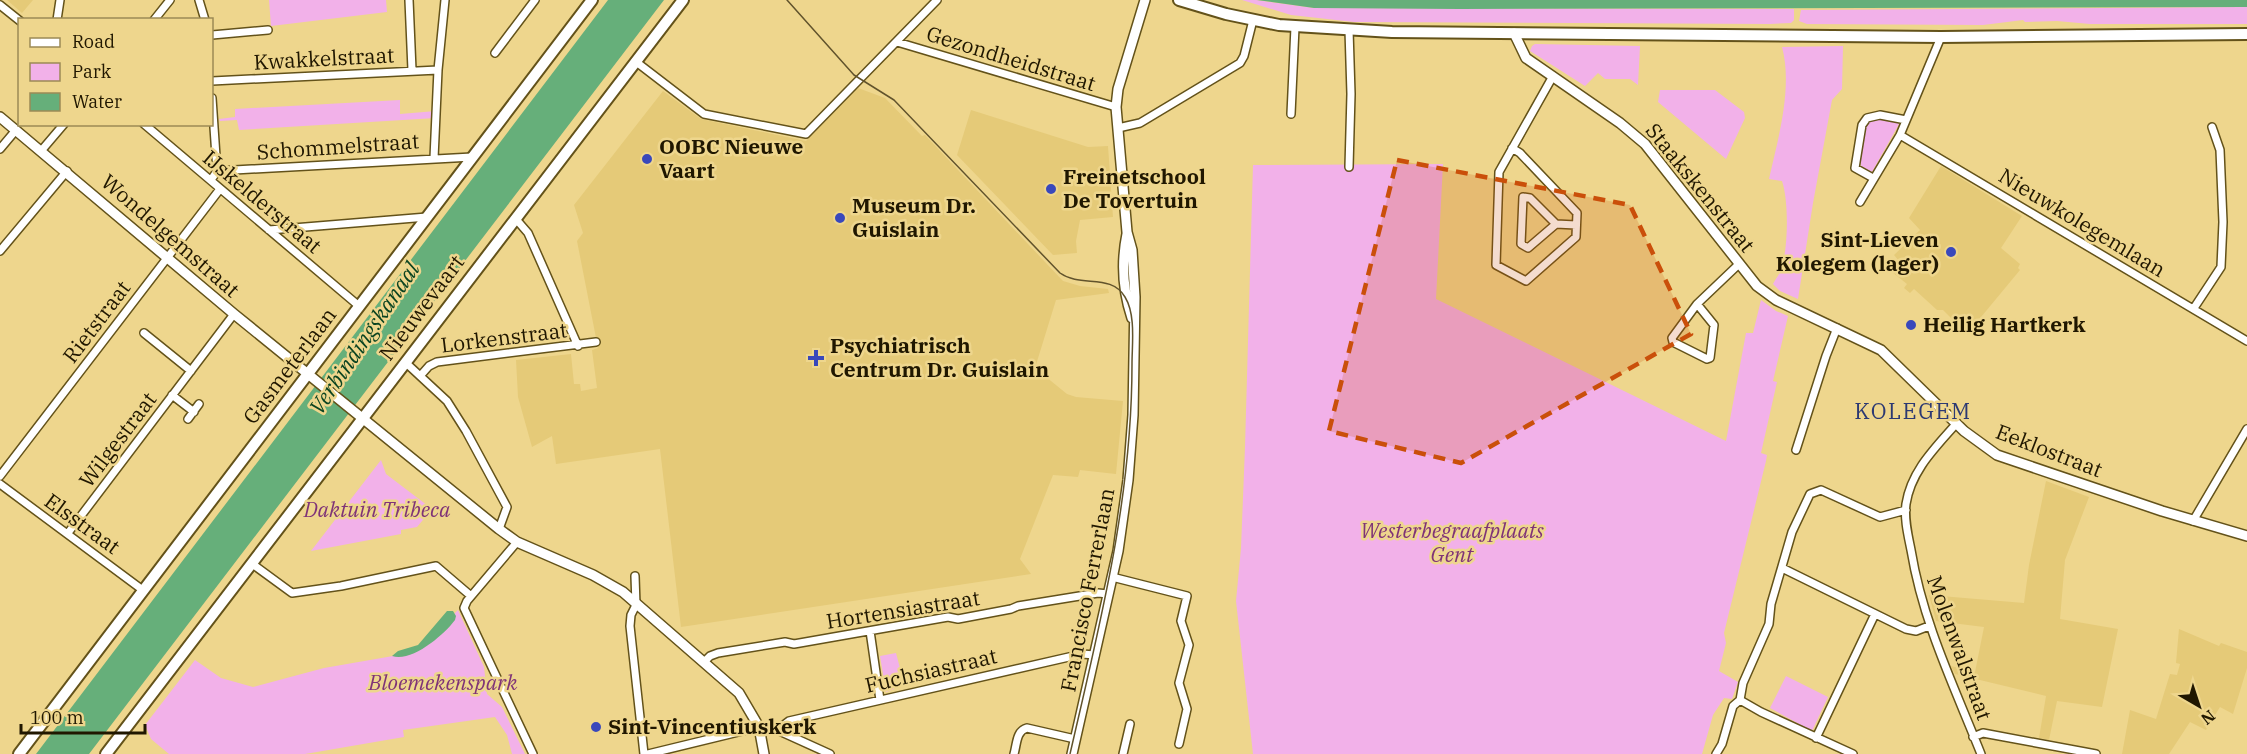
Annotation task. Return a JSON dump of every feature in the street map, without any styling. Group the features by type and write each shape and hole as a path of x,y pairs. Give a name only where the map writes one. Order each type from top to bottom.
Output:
{"main road":[{"name":"Gasmeterlaan","path":"19,754 312,378 359,306 592,0"},
{"name":"Nieuwevaart","path":"106,754 251,563 358,414 405,362 683,0"},
{"path":"1179,0 1253,20 1295,27 1348,30 1941,37 2247,34"}],"street":[{"path":"57,18 60,0"},
{"path":"156,18 170,0"},
{"path":"199,0 204,18"},
{"path":"409,0 412,70"},
{"path":"434,158 438,70 446,0"},
{"path":"495,53 535,0"},
{"path":"635,61 704,114 806,134 937,0"},
{"name":"Francisco Ferrerlaan","path":"1072,754 1112,577 1123,516 1131,447 1134,286 1116,107 1118,89 1145,0"},
{"path":"0,5 18,19"},
{"path":"1118,128 1140,123 1240,63 1244,56 1253,20"},
{"path":"1291,114 1295,27"},
{"path":"213,35 268,30"},
{"path":"1348,30 1351,94 1349,167"},
{"name":"Staakskenstraat","path":"1514,33 1526,58 1620,123 1645,144 1757,286 1776,300"},
{"path":"1860,202 1900,135 1941,37"},
{"name":"Gezondheidstraat","path":"897,42 1116,107"},
{"name":"Kwakkelstraat","path":"213,81 438,70"},
{"path":"1512,148 1521,153 1577,213 1576,237 1526,280 1496,265 1499,172 1512,148 1553,76"},
{"path":"211,180 217,171 213,113"},
{"path":"1873,178 1855,168 1862,125 1867,118 1880,115 1906,120"},
{"name":"Wondelgemstraat","path":"0,117 67,171 234,314 499,529 518,542 615,586 739,693 759,727 764,754"},
{"path":"41,151 62,126"},
{"name":"IJskelderstraat","path":"146,126 359,306"},
{"path":"2194,308 2221,267 2223,222 2220,150 2212,127"},
{"path":"0,149 16,130"},
{"name":"Nieuwkolegemlaan","path":"1900,135 2247,341"},
{"name":"Schommelstraat","path":"217,171 472,157"},
{"path":"0,250 67,171"},
{"name":"Rietstraat","path":"0,476 220,189"},
{"path":"1556,224 1528,248 1521,244 1522,197 1530,198 1556,224 1576,225"},
{"path":"269,230 427,217"},
{"path":"514,218 528,233 578,346"},
{"path":"1697,304 1714,325 1710,358 1707,359 1673,342 1672,338 1697,304 1739,264"},
{"name":"Eeklostraat","path":"1776,300 1881,350 1956,424 1976,441 1997,454 2193,521 2247,536"},
{"name":"Wilgestraat","path":"68,533 234,314"},
{"path":"1796,450 1837,328"},
{"path":"144,333 191,371"},
{"name":"Lorkenstraat","path":"421,375 429,366 437,362 596,342"},
{"path":"405,362 447,401 466,431 507,507 499,529"},
{"name":"Wilgestraat","path":"172,395 194,412"},
{"name":"Wilgestraat","path":"188,419 199,404"},
{"name":"Molenwalstraat","path":"1956,424 1917,471 1906,510 1916,580 1929,626 1980,754"},
{"path":"2193,521 2247,429"},
{"name":"Elsstraat","path":"0,484 144,591"},
{"path":"1716,754 1722,744 1733,706 1740,700 1743,683 1769,624 1771,604 1792,532 1810,494 1821,490 1880,517 1906,510"},
{"path":"518,542 471,596 464,608 533,754"},
{"path":"251,563 292,593 436,566 471,596"},
{"path":"1782,568 1906,628 1916,631 1929,626"},
{"path":"634,576 636,605 630,626 646,754 759,727 777,730 830,754"},
{"path":"1112,577 1187,596 1181,621 1189,645 1179,683 1186,709 1179,744"},
{"name":"Hortensiastraat","path":"704,662 718,653 785,642 794,644 1098,593 1108,594"},
{"path":"1816,738 1875,614"},
{"path":"870,631 880,700"},
{"name":"Fuchsiastraat","path":"777,730 789,721 1083,654 1095,655"},
{"path":"1740,700 1841,752 1853,754"},
{"path":"1123,754 1130,724"},
{"path":"1014,754 1022,729 1027,728 1075,740"},
{"path":"1973,737 1983,733 2096,754"}],"highlighted area":[{"path":"1397,160 1630,205 1691,334 1461,463 1329,431"}],"shaded area":[{"path":"7,0 33,0 22,13"},
{"name":"Psychiatrisch Centrum Dr. Guislain","path":"858,88 885,98 922,136 925,135 1063,281 1080,286 1108,289 1109,293 1056,300 1035,368 1067,394 1076,397 1123,401 1116,474 1080,470 1078,477 1053,475 1020,559 1031,574 681,627 660,449 556,464 552,436 532,447 518,397 516,360 571,354 574,384 580,384 581,391 597,388 592,350 598,348 577,241 583,233 574,205 663,91 701,119 806,141"},
{"name":"Freinetschool De Tovertuin","path":"971,110 1088,147 1108,146 1113,217 1080,220 1076,241 1077,253 1053,255 957,155"},
{"name":"Sint-Lieven Kolegem (lager)","path":"1941,166 2022,216 2001,248 2020,264 2018,268 2020,270 1967,334 1943,310 1937,310 1914,289 1910,293 1904,288 1907,284 1892,272 1899,261 1894,255 1920,230 1909,218"},
{"path":"2046,481 2089,497 2065,560 2060,619 2118,629 2102,707 2057,701 2049,740 2039,738 2046,696 1955,674 1951,666 1975,672 1984,627 1936,621 1929,595 2024,603 2029,565"},
{"path":"2179,629 2219,646 2221,643 2247,652 2247,668 2233,714 2220,707 2206,730 2190,722 2169,754 2122,754 2130,710 2156,719 2170,674 2177,675 2180,664 2176,663"}],"green space":[{"path":"269,0 386,0 387,12 271,26"},
{"path":"1242,0 1314,8 1794,9 1794,20 1791,23 1770,24 1354,22 1291,15"},
{"path":"2247,7 2247,24 2090,24 2057,21 2025,22 2023,20 1983,25 1807,24 1799,21 1801,10"},
{"path":"1535,44 1640,46 1638,85 1630,79 1605,79 1598,73 1585,86 1530,51"},
{"path":"1843,46 1842,89 1832,100 1798,299 1780,291 1773,284 1784,258 1787,212 1782,181 1769,179 1785,96 1786,79 1782,47"},
{"path":"1660,90 1715,90 1744,112 1745,118 1726,159 1658,102"},
{"path":"400,100 400,114 436,111 436,118 239,130 237,120 220,121 219,119 235,117 235,109"},
{"path":"1888,119 1899,124 1872,172 1861,166 1865,125 1869,121"},
{"name":"Westerbegraafplaats Gent","path":"1443,164 1436,299 1726,441 1746,333 1753,333 1761,300 1776,311 1788,316 1773,381 1777,382 1761,453 1767,455 1766,461 1724,633 1726,643 1719,671 1738,682 1732,699 1724,698 1713,715 1702,754 1253,754 1236,601 1241,548 1245,447 1253,165"},
{"name":"Daktuin Tribeca","path":"381,460 386,474 432,509 417,527 401,530 401,534 311,551"},
{"name":"Bloemekenspark","path":"458,610 484,667 487,694 502,707 525,754 512,754 507,735 495,717 403,730 404,737 305,754 169,754 151,739 145,725 195,660 221,678 253,687 324,668 416,652"},
{"path":"896,653 901,672 891,674 894,689 886,692 880,656"},
{"path":"1786,676 1828,697 1812,731 1770,708"}],"water":[{"name":"Verbindingskanaal","path":"608,0 664,0 89,754 36,754"},
{"path":"1257,0 2247,0 2247,7 1314,8"},
{"path":"447,611 453,611 456,616 455,620 435,640 417,652 400,657 392,656 398,651 418,645"}],"tram line":[{"path":"787,0 854,75 894,100 1060,273 1077,280 1112,285 1125,297 1128,304 1133,330 1127,464 1103,609 1070,754"}],"place":[{"name":"OOBC Nieuwe Vaart","path":"647,159"},
{"name":"Freinetschool De Tovertuin","path":"1051,189"},
{"name":"Museum Dr. Guislain","path":"840,218"},
{"name":"Sint-Lieven Kolegem (lager)","path":"1951,252"},
{"name":"Heilig Hartkerk","path":"1911,325"},
{"name":"Psychiatrisch Centrum Dr. Guislain","path":"816,358"},
{"name":"Sint-Vincentiuskerk","path":"596,727"}],"district":[{"name":"KOLEGEM","path":"1913,411"}]}
